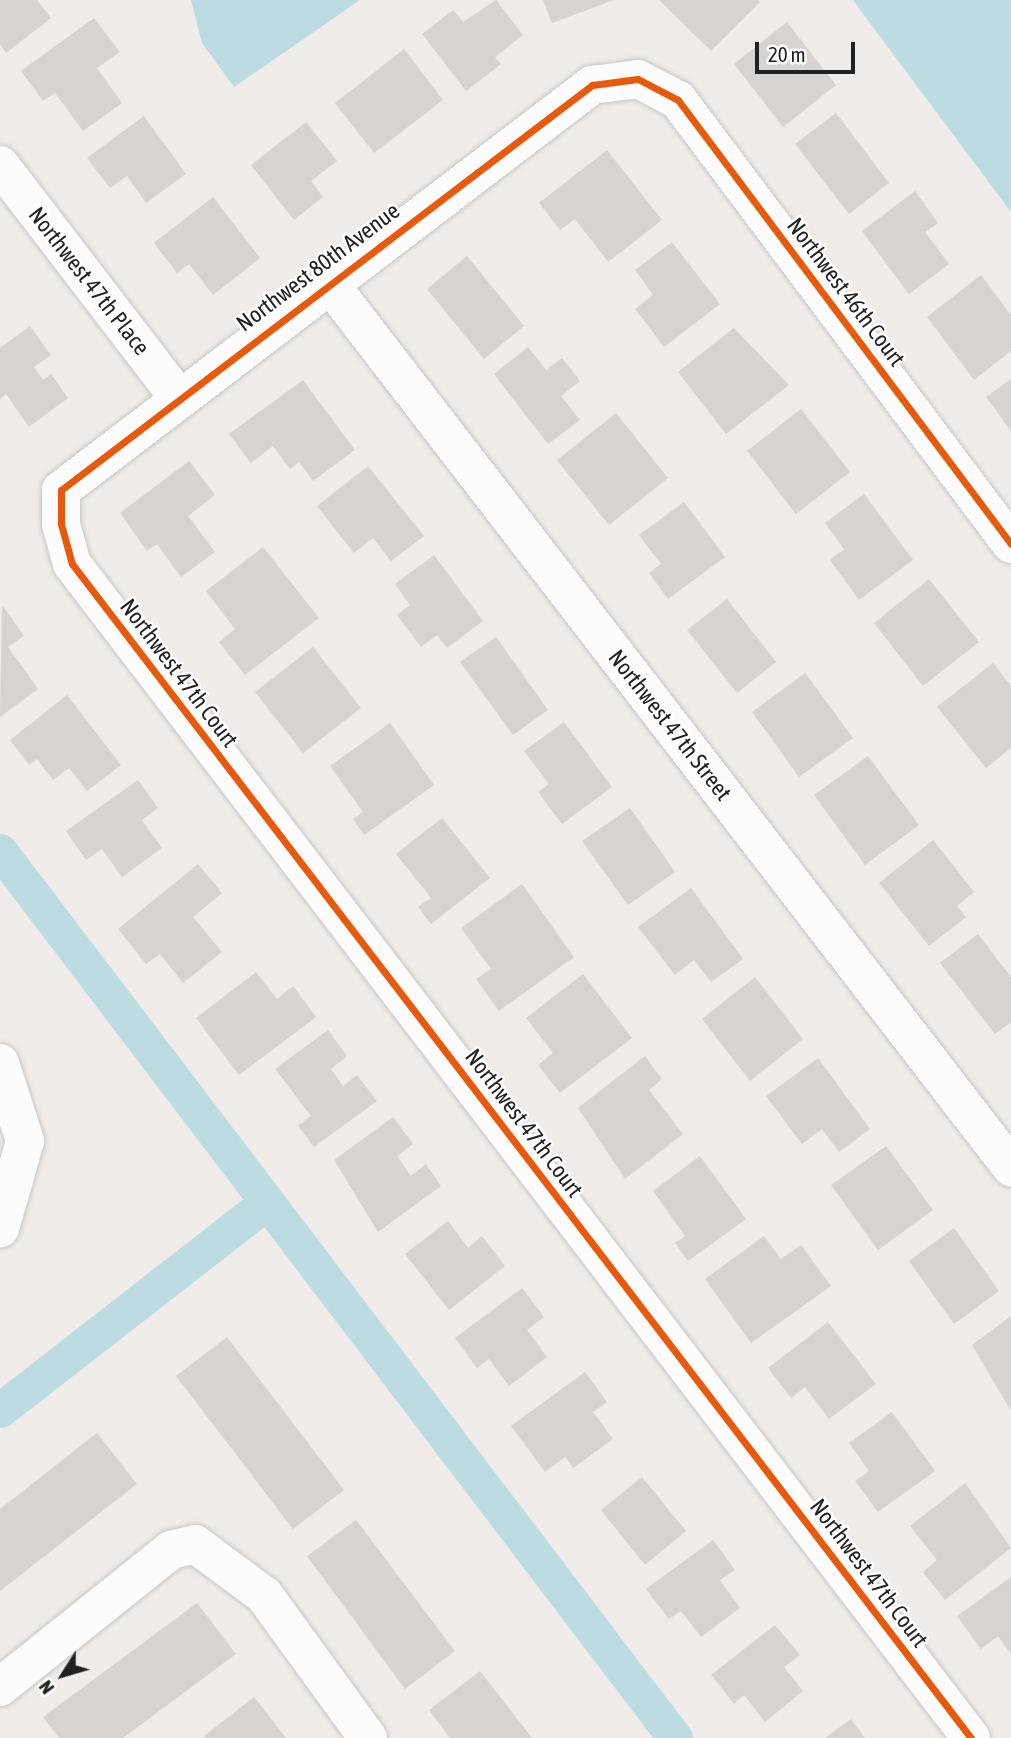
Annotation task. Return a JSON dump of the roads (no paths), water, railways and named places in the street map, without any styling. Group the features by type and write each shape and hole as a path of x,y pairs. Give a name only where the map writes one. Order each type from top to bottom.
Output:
{"street":[{"name":"Northwest 80th Avenue","path":"61,524 61,490 178,397 592,85 638,79"},
{"name":"Northwest 46th Court","path":"638,79 678,100 1011,544"},
{"name":"Northwest 47th Place","path":"0,165 178,397"},
{"name":"Northwest 47th Street","path":"329,283 1011,1167"},
{"name":"Northwest 47th Court","path":"61,524 72,564 971,1738"},
{"path":"0,1063 25,1141 0,1229"},
{"path":"0,1687 171,1550 195,1544 264,1595 368,1738"}],"water":[{"path":"191,0 360,0 234,87 202,43"},
{"path":"853,0 1011,0 1011,212 864,15"}],"waterway":[{"path":"0,851 675,1738"},
{"path":"0,1410 267,1202"}]}
